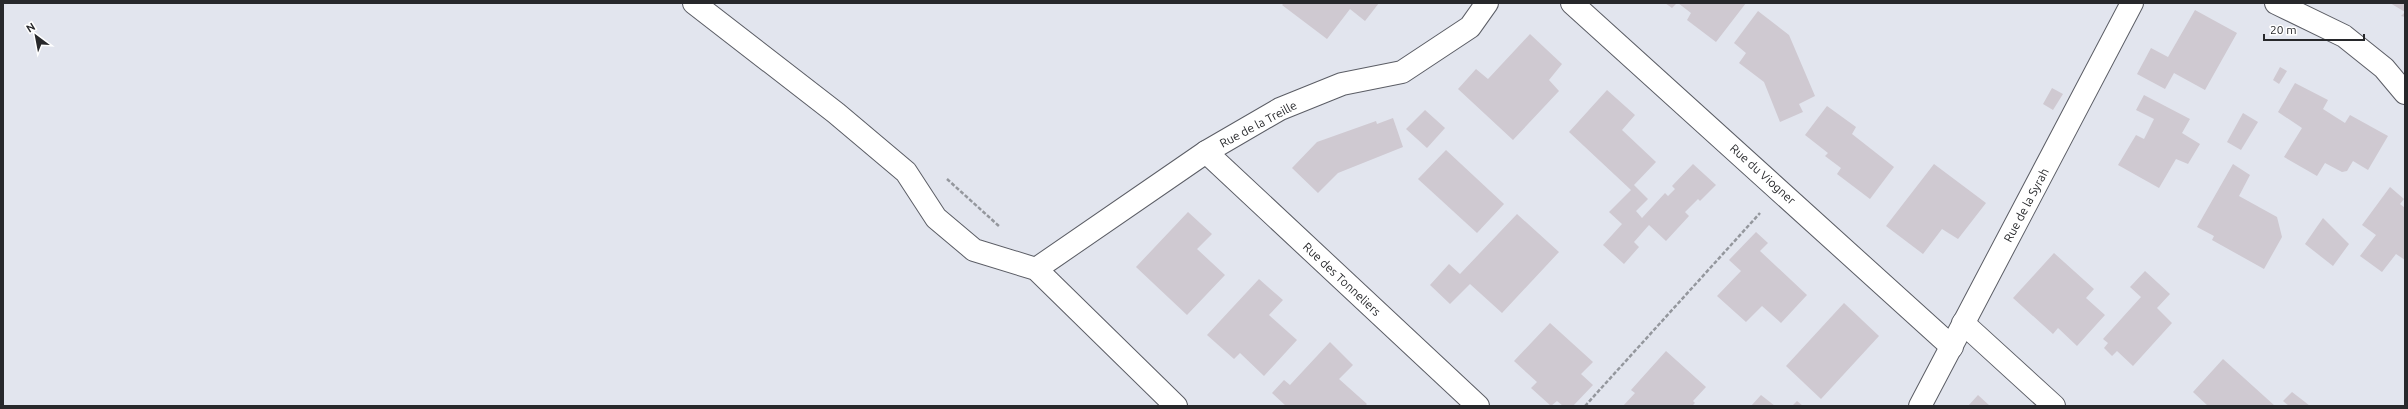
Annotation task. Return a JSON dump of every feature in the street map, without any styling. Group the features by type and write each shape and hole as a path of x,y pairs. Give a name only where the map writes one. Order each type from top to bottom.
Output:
{"street":[{"path":"694,3 836,113 906,172 936,218 974,250 1036,269 1176,406"},
{"name":"Rue de la Treille","path":"1036,269 1206,152 1280,109 1342,84 1402,72 1470,26 1488,3"},
{"name":"Rue du Viogner","path":"1572,3 1781,190 1952,347"},
{"name":"Rue de la Syrah","path":"1920,406 2132,3"},
{"path":"2276,3 2344,36 2384,68 2405,93"},
{"name":"Rue des Tonneliers","path":"1206,152 1478,406"},
{"path":"1963,323 2054,406"}],"path":[{"path":"1585,406 1781,190"}],"building":[{"path":"1284,3 1379,3 1365,21 1350,9 1327,39 1282,5"},
{"path":"1665,3 1677,3 1672,8"},
{"path":"1678,3 1746,3 1716,42 1687,20 1691,13"},
{"path":"2390,3 2405,3 2405,12"},
{"path":"2195,10 2237,33 2205,90 2174,73 2165,89 2137,74 2151,48 2168,57"},
{"path":"1758,11 1789,35 1815,96 1799,104 1803,112 1780,122 1764,82 1739,63 1746,53 1734,43"},
{"path":"1530,34 1562,64 1549,80 1559,91 1513,140 1458,89 1476,69 1488,79"},
{"path":"2280,67 2287,71 2279,84 2273,80"},
{"path":"2295,83 2328,100 2323,109 2345,123 2350,115 2388,136 2368,170 2353,161 2347,171 2342,172 2325,163 2317,176 2284,157 2302,128 2278,112"},
{"path":"2052,88 2063,94 2053,110 2043,104"},
{"path":"1607,90 1635,115 1622,130 1656,162 1634,185 1648,199 1636,211 1642,218 1665,193 1668,196 1675,189 1672,186 1693,164 1716,185 1700,201 1698,199 1685,212 1689,216 1666,241 1649,225 1634,242 1639,247 1624,264 1603,245 1622,224 1609,212 1631,190 1569,132"},
{"path":"2144,95 2190,119 2182,133 2200,144 2188,164 2176,159 2159,188 2118,165 2136,135 2144,139 2154,119 2136,110"},
{"path":"1827,106 1856,127 1852,134 1894,167 1870,199 1837,174 1841,168 1825,156 1828,153 1805,135"},
{"path":"1425,110 1445,128 1427,148 1406,129"},
{"path":"2243,113 2258,122 2241,150 2227,142"},
{"path":"1393,118 1403,147 1338,173 1318,193 1292,168 1317,142 1376,121 1377,124"},
{"path":"1446,150 1504,204 1477,233 1418,179"},
{"path":"1934,164 1986,203 1958,239 1942,229 1923,254 1886,226"},
{"path":"2233,164 2250,175 2239,196 2277,217 2282,237 2264,269 2212,240 2214,236 2197,227"},
{"path":"2390,187 2404,199 2400,204 2405,208 2405,260 2396,254 2382,272 2360,256 2376,235 2362,225"},
{"path":"1188,212 1212,234 1197,249 1225,275 1187,315 1136,267"},
{"path":"1517,214 1559,252 1502,313 1470,284 1450,304 1430,285 1449,264 1460,274"},
{"path":"2323,218 2349,244 2333,266 2305,244"},
{"path":"1756,232 1768,243 1760,251 1807,295 1781,323 1762,306 1746,322 1717,296 1741,271 1729,260"},
{"path":"2054,253 2094,289 2086,298 2105,315 2077,346 2058,328 2053,334 2013,298"},
{"path":"2145,271 2170,294 2157,308 2172,323 2133,366 2117,351 2112,356 2104,348 2108,343 2103,339 2141,297 2130,287"},
{"path":"1259,279 1283,300 1269,315 1297,340 1264,376 1240,353 1234,359 1207,335"},
{"path":"1844,303 1879,336 1821,399 1786,366"},
{"path":"1550,323 1593,362 1581,374 1593,385 1573,406 1563,406 1557,401 1551,406 1531,388 1537,382 1514,361"},
{"path":"1330,342 1353,365 1339,379 1367,404 1365,406 1286,406 1272,393 1284,380 1290,385"},
{"path":"1666,351 1706,387 1693,401 1695,403 1692,406 1623,406 1635,393 1631,390"},
{"path":"2223,359 2275,406 2208,406 2193,392"},
{"path":"2292,392 2310,406 2289,406 2283,401"},
{"path":"1761,395 1775,406 1751,406"},
{"path":"1978,395 1990,406 1968,406"},
{"path":"1797,401 1803,406 1792,406"}]}
